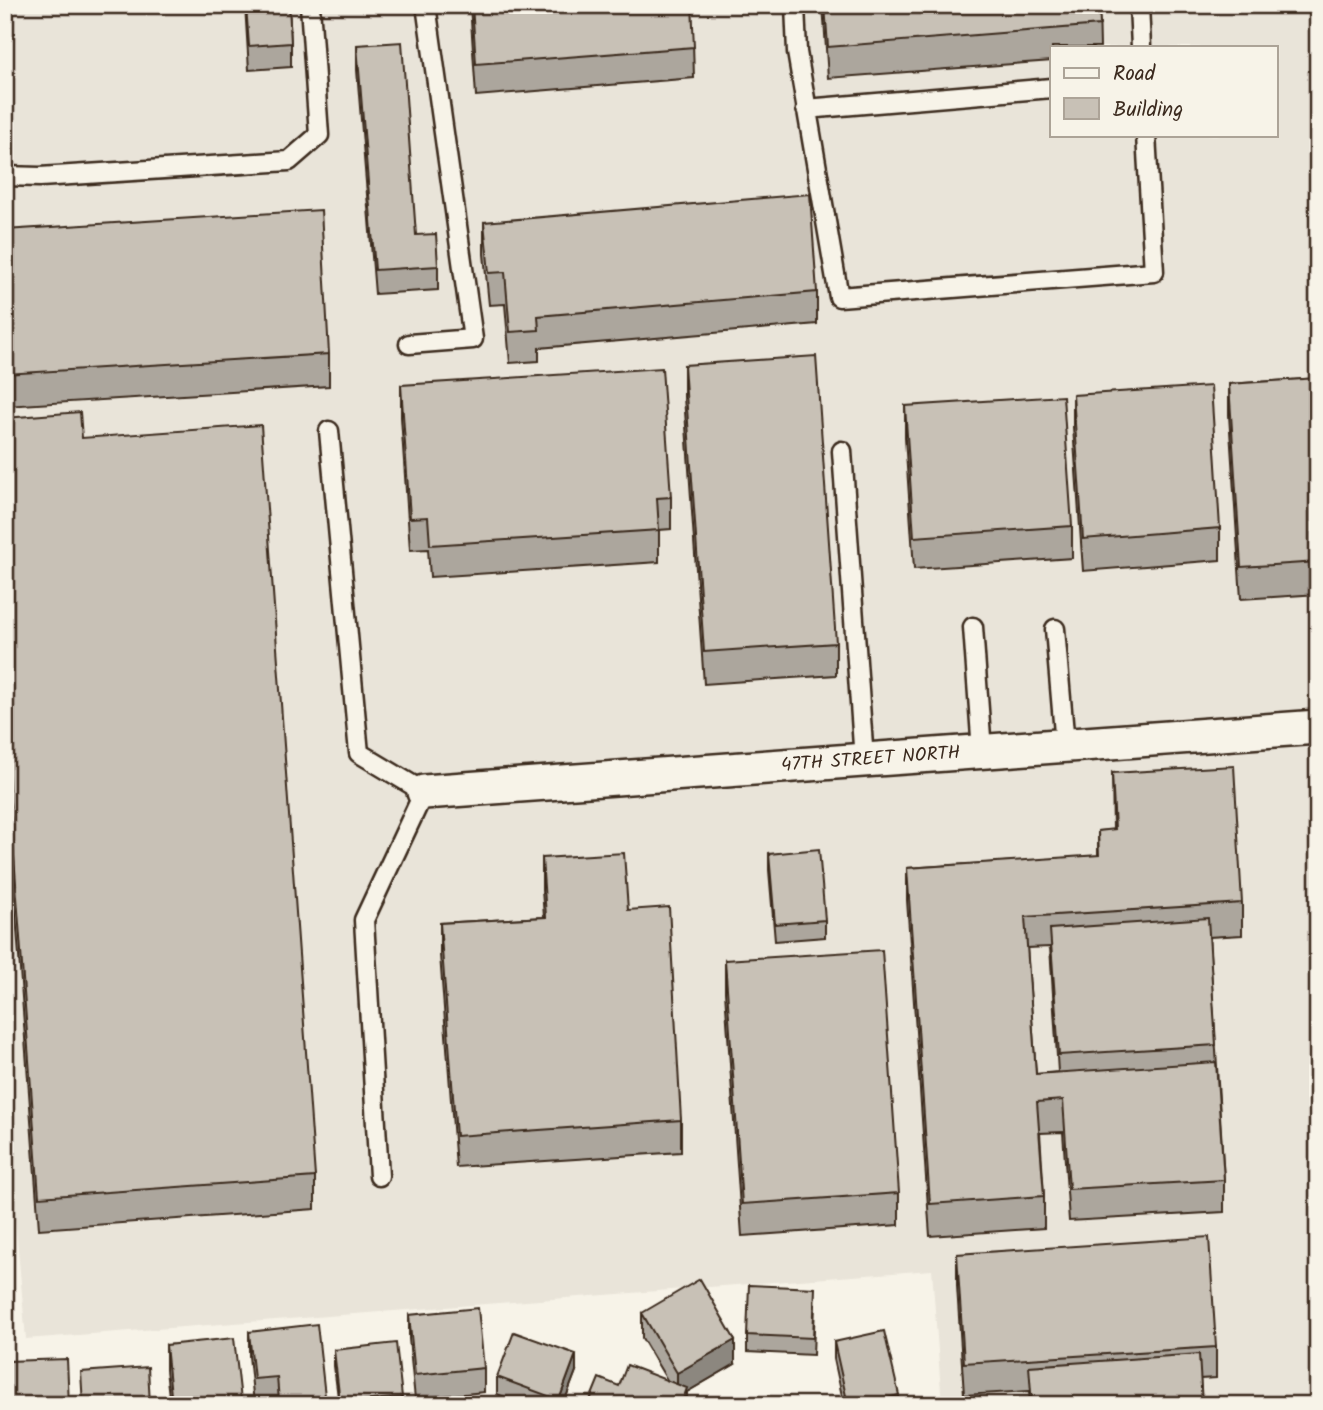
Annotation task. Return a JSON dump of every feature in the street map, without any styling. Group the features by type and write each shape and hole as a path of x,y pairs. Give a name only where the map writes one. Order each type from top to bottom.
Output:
{"street":[{"name":"47TH STREET NORTH","path":"424,792 1318,727"}],"lane":[{"path":"5,176 40,177 289,161 319,135 310,5"},
{"path":"409,344 473,339 426,5"},
{"path":"795,5 797,52 839,297 1154,272 1146,136"},
{"path":"1139,5 1141,46"},
{"path":"806,109 1050,89"},
{"path":"330,431 359,753 424,792 364,920 379,1176"},
{"path":"842,451 864,760"},
{"path":"973,627 982,751"},
{"path":"1055,629 1065,745"}],"shaded area":[{"path":"5,5 1318,5 1318,711 405,778 407,808 1318,742 1318,1405 942,1405 932,1270 26,1339 5,1104"}],"building":[{"path":"246,5 289,5 291,43 249,46"},
{"path":"472,5 692,5 694,47 476,64"},
{"path":"825,5 1099,5 1100,25 828,47"},
{"path":"402,42 416,235 436,234 438,266 375,270 357,45"},
{"path":"810,194 817,292 538,316 539,330 510,332 505,272 489,273 484,222"},
{"path":"321,210 329,354 5,374 5,230"},
{"path":"816,356 836,643 704,652 684,365"},
{"path":"662,368 671,497 657,498 659,530 430,545 428,517 410,518 401,385"},
{"path":"1318,378 1318,562 1241,567 1229,384"},
{"path":"1211,386 1220,528 1083,539 1073,395"},
{"path":"1063,396 1072,526 914,537 905,406"},
{"path":"80,412 82,438 261,425 315,1177 39,1197 5,733 5,418"},
{"path":"1234,766 1242,903 1025,917 1036,1074 1216,1062 1224,1180 1069,1189 1063,1100 1037,1102 1044,1196 930,1204 907,868 1099,855 1098,831 1115,829 1112,773"},
{"path":"819,849 825,920 775,924 769,854"},
{"path":"624,853 628,910 669,907 681,1120 456,1136 440,923 546,917 542,858"},
{"path":"1208,918 1216,1045 1059,1055 1050,929"},
{"path":"882,950 899,1193 742,1204 725,960"},
{"path":"1209,1237 1216,1347 964,1363 957,1254"},
{"path":"700,1279 735,1340 677,1373 642,1313"},
{"path":"749,1285 815,1288 813,1338 747,1335"},
{"path":"478,1308 484,1368 415,1375 409,1315"},
{"path":"317,1324 325,1396 279,1401 277,1377 254,1379 249,1332"},
{"path":"884,1331 899,1395 848,1405 834,1342"},
{"path":"514,1332 576,1354 559,1400 497,1377"},
{"path":"234,1338 241,1400 172,1405 166,1345"},
{"path":"396,1343 402,1397 340,1403 334,1350"},
{"path":"1199,1354 1202,1405 1032,1405 1029,1366"},
{"path":"67,1359 69,1405 8,1405 7,1361"},
{"path":"627,1365 687,1388 681,1405 588,1405 599,1378 619,1386"},
{"path":"148,1367 150,1405 83,1405 81,1372"}]}
